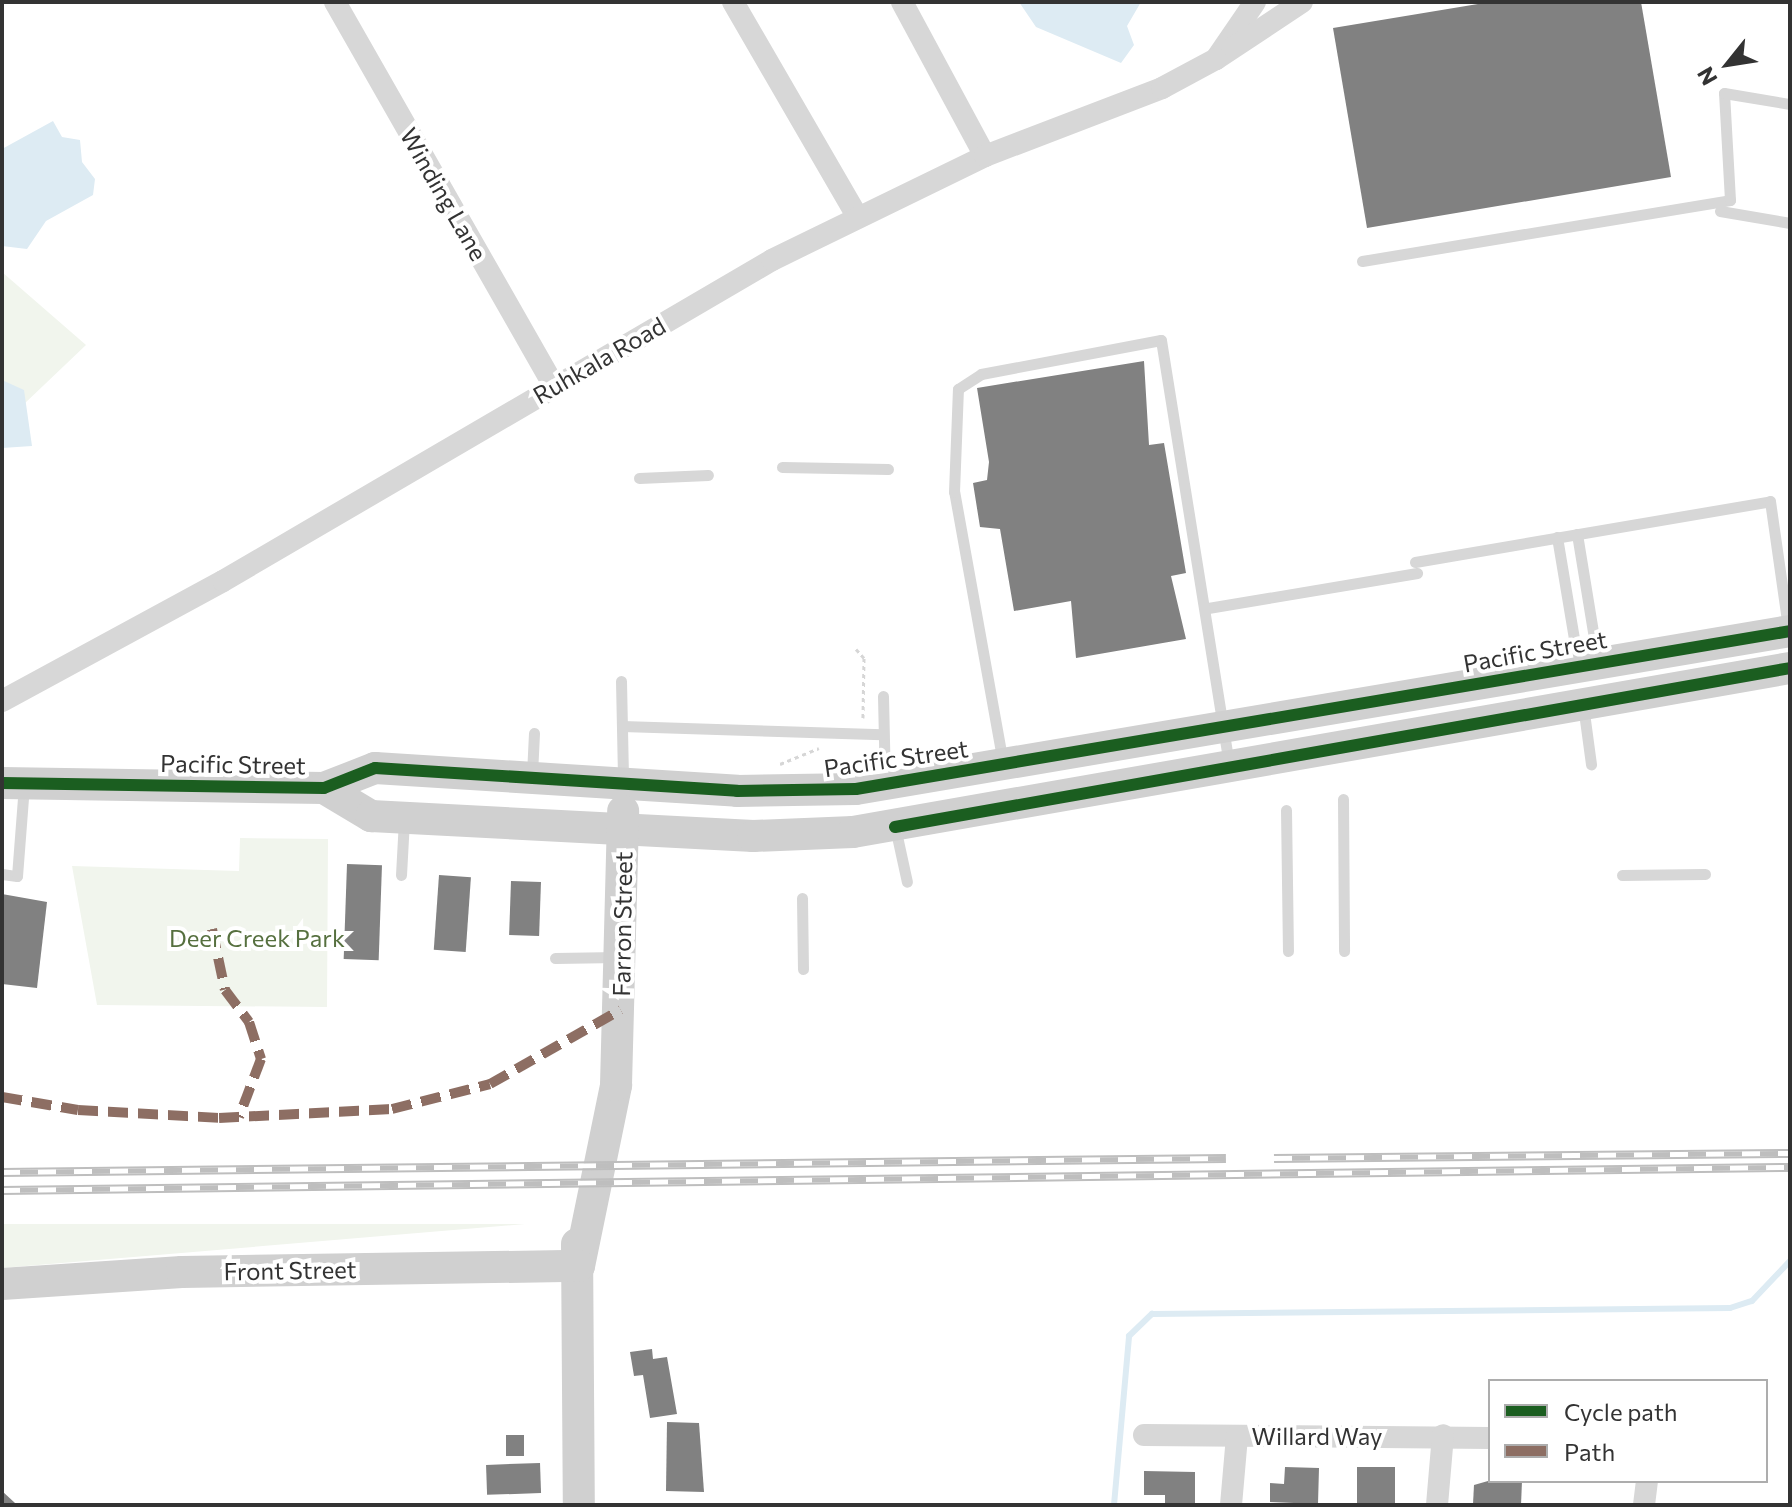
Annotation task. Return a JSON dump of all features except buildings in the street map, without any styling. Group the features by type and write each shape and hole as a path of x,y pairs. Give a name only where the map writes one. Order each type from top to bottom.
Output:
{"main road":[{"name":"Pacific Street","path":"13,783 324,788 375,768 810,792 885,784 1221,729 1789,631"},
{"path":"1464,725 1487,704 1575,687 1589,664"},
{"name":"Pacific Street","path":"324,788 371,816 800,836 895,827 1231,771 1464,725 1790,668"},
{"name":"Farron Street","path":"579,1505 579,1266 616,1085 614,1066 623,957 623,782"},
{"name":"Front Street","path":"2,1284 138,1273 579,1266"}],"street":[{"name":"Winding Lane","path":"335,2 554,386"},
{"path":"733,2 857,216"},
{"path":"902,2 985,156"},
{"name":"Ruhkala Road","path":"1216,59 1255,2"},
{"name":"Ruhkala Road","path":"2,701 857,216 985,156 1162,88 1216,59 1302,2"},
{"name":"Willard Way","path":"1144,1435 1443,1435 1488,1438"},
{"path":"1437,1505 1443,1435"},
{"path":"1231,1505 1237,1436"},
{"path":"1644,1505 1647,1483"}],"lane":[{"path":"1362,261 1730,200 1724,93 1790,104"},
{"path":"1720,211 1790,223"},
{"path":"1003,764 954,492 958,389 966,378 1161,340 1208,608 1221,729 1231,771"},
{"path":"782,467 888,469"},
{"path":"639,478 708,475"},
{"path":"1208,608 1557,537 1770,501 1789,631"},
{"path":"1577,534 1589,664"},
{"path":"1557,537 1589,664"},
{"path":"621,681 623,782"},
{"path":"883,696 885,784"},
{"path":"1583,705 1591,764"},
{"path":"622,726 882,734"},
{"path":"532,778 534,733"},
{"path":"2,874 17,876 13,783"},
{"path":"1343,799 1344,951"},
{"path":"1286,810 1288,951"},
{"path":"401,875 404,818"},
{"path":"895,827 907,882"},
{"path":"1622,875 1705,874"},
{"path":"802,898 803,969"},
{"path":"555,958 623,957"}],"green space":[{"path":"2,272 86,345 2,425"},
{"name":"Deer Creek Park","path":"240,838 328,839 327,1007 97,1005 72,866 239,871"},
{"path":"2,1224 525,1224 2,1268"}],"shaded area":[{"path":"1019,2 1141,2 1127,26 1134,45 1121,63 1036,27"},
{"path":"53,121 62,137 80,140 82,162 95,179 93,195 46,221 27,249 2,246 2,149"},
{"path":"2,380 24,390 32,446 2,448"}],"waterway":[{"path":"1114,1505 1129,1336 1152,1314 1730,1308 1752,1301 1790,1261"}],"railway":[{"path":"1274,1158 1790,1153"},
{"path":"2,1172 1226,1158"},
{"path":"2,1190 1790,1167"}],"marked path":[{"path":"212,929 225,990 249,1022 261,1059 239,1117"},
{"path":"2,1097 78,1110 219,1118 392,1109 490,1084 620,1010"}],"cycle path":[{"path":"2,783 324,788 375,768 737,791 856,789 1790,631"},
{"path":"895,827 1790,668"}]}
